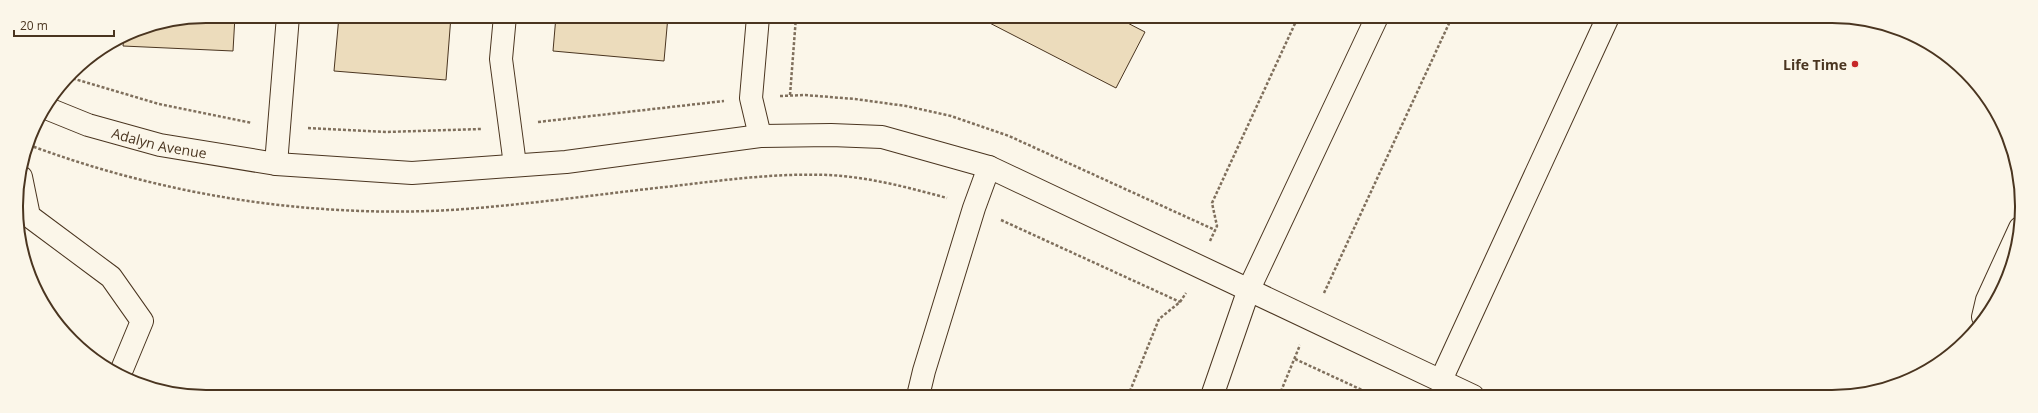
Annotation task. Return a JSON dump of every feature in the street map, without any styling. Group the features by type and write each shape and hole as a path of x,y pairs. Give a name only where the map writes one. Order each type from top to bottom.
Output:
{"street":[{"path":"276,164 287,23"},
{"path":"504,23 501,59 515,165"},
{"path":"757,23 751,98 760,136"},
{"path":"1214,390 1249,289 1374,23"},
{"path":"1440,380 1605,23"},
{"name":"Adalyn Avenue","path":"51,110 88,125 160,145 276,164 412,173 566,162 760,136 830,135 882,137 989,167 1461,390"},
{"path":"919,390 974,208 989,167"},
{"path":"24,190 29,216 111,277 142,321 122,369"},
{"path":"1994,291 2006,261"}],"path":[{"path":"790,95 795,23"},
{"path":"1130,390 1159,319 1180,302 1217,226 1212,203 1295,23"},
{"path":"1282,390 1311,318 1449,23"},
{"path":"33,147 79,164 152,184 228,198 299,208 373,211 450,210 545,201 762,175 829,175 895,183 953,200 974,208 1031,232 1180,302"},
{"path":"1295,359 1362,390"}],"building":[{"path":"194,23 235,23 233,51 123,46 125,42 159,29"},
{"path":"338,23 450,23 446,80 334,71"},
{"path":"555,23 667,23 664,61 553,51"},
{"path":"990,23 1128,23 1145,32 1116,88"}],"place":[{"name":"Life Time","path":"1855,64"}]}
